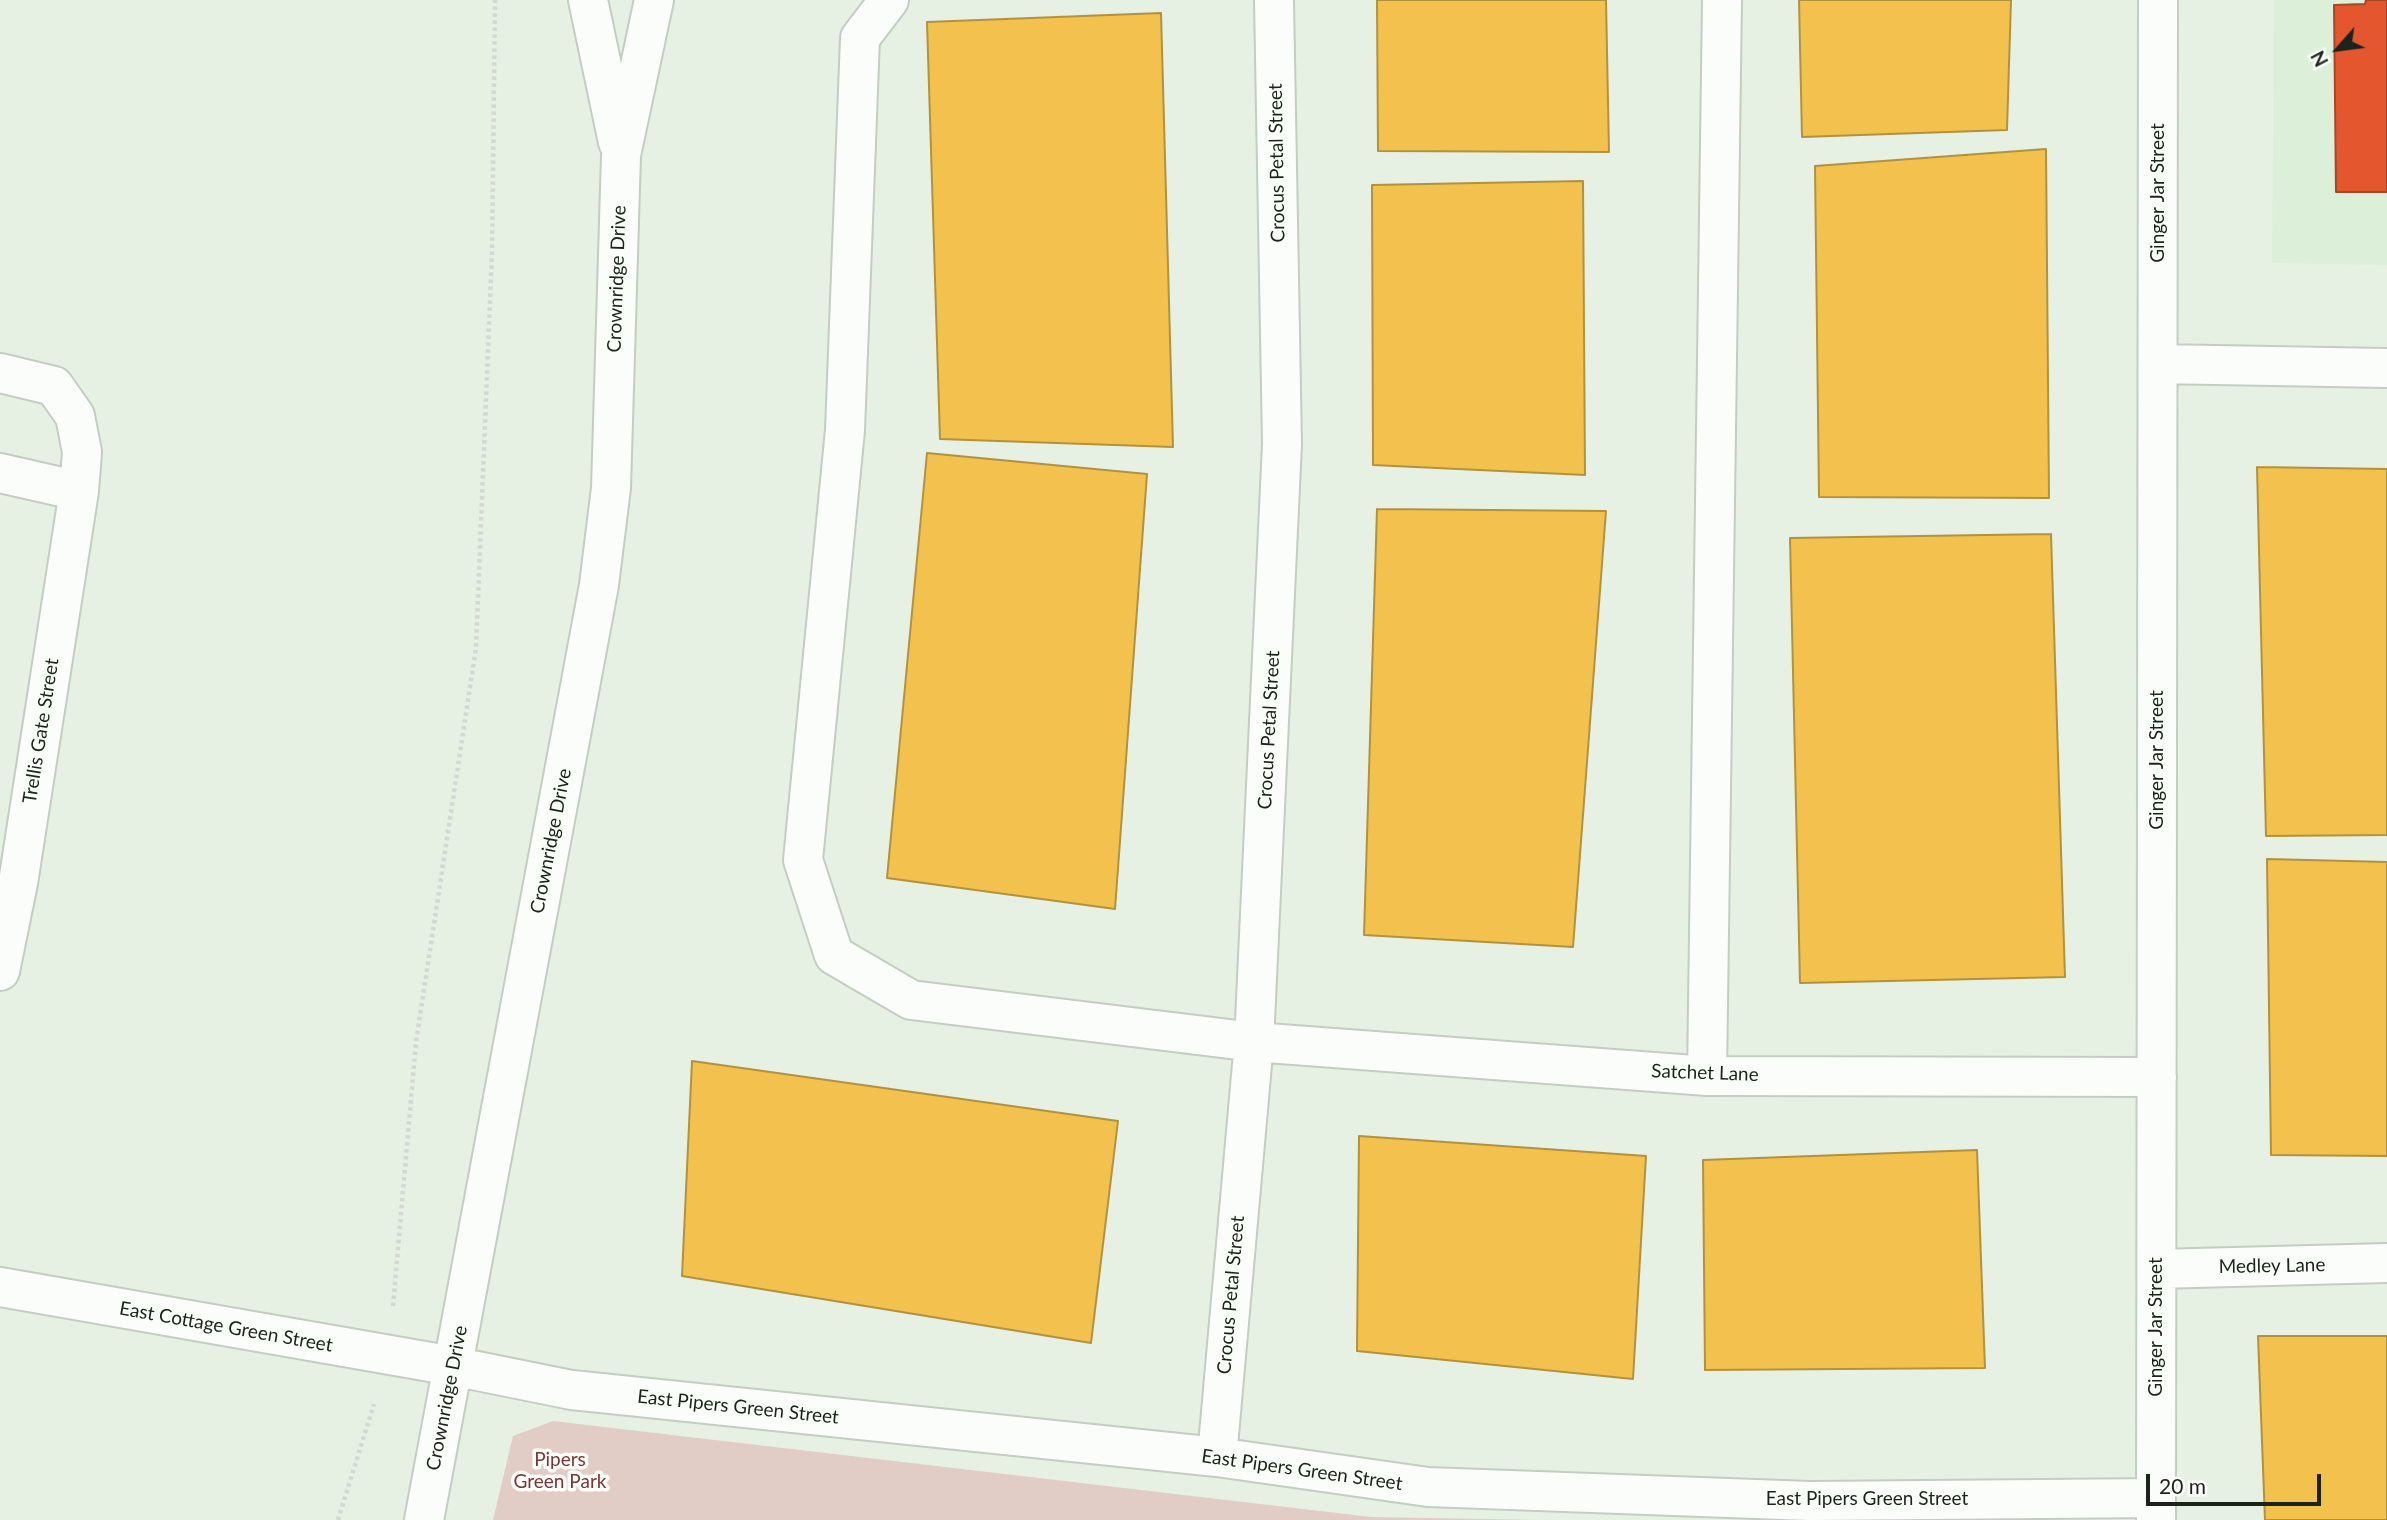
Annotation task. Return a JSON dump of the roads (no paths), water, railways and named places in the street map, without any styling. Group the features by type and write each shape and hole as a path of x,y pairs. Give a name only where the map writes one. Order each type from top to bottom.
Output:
{"street":[{"name":"Crownridge Drive","path":"587,0 621,155"},
{"name":"Crownridge Drive","path":"424,1520 599,585 611,488 621,155 654,0"},
{"name":"Satchet Lane","path":"889,0 860,38 845,430 803,860 834,955 911,1000 1254,1042 1707,1076 2157,1077"},
{"name":"Crocus Petal Street","path":"1217,1457 1254,1042 1282,444 1274,0"},
{"path":"1707,1076 1722,0"},
{"name":"Ginger Jar Street","path":"2156,1509 2158,0"},
{"path":"2158,364 2387,368"},
{"name":"Trellis Gate Street","path":"0,373 54,386 75,416 82,452 79,491 9,881 0,971"},
{"path":"0,473 79,491"},
{"name":"Medley Lane","path":"2157,1269 2387,1263"},
{"name":"East Cottage Green Street","path":"0,1287 453,1366"},
{"name":"East Pipers Green Street","path":"453,1366 572,1390 1217,1457 1428,1487 1810,1501 2156,1509"}],"park label":[{"name":"Pipers Green Park","path":"560,1471"}]}
